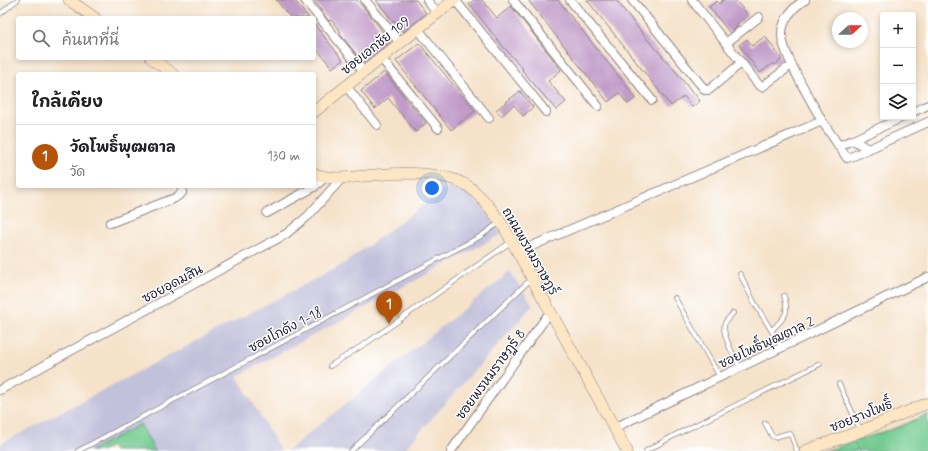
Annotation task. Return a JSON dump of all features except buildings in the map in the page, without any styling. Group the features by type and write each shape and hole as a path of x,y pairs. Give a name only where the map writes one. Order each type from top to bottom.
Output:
{"street":[{"path":"305,0 364,72"},
{"path":"365,0 400,43"},
{"path":"427,0 438,13"},
{"path":"454,0 546,112"},
{"name":"ซอยเอกชัย 109","path":"316,110 454,0"},
{"path":"513,0 598,106"},
{"path":"570,0 652,100"},
{"path":"632,0 705,90 709,90 741,63"},
{"path":"790,0 794,8"},
{"path":"805,0 794,8 787,18 781,34 791,61 822,121 847,158 868,150 928,122"},
{"path":"73,1 92,16"},
{"path":"696,1 758,84 762,87 786,69"},
{"path":"726,43 759,18"},
{"path":"418,29 489,118"},
{"path":"381,58 438,128"},
{"path":"154,60 170,72"},
{"path":"346,86 377,125"},
{"path":"916,111 928,105"},
{"path":"838,146 896,120"},
{"path":"518,252 822,121"},
{"path":"853,140 868,150"},
{"name":"ถนนพรหมราษฎร์","path":"319,176 341,179 386,174 415,174 447,178 460,182 471,189 493,212 512,241 627,451"},
{"name":"ซอยอุดมสิน","path":"0,390 286,234 308,216 341,179"},
{"path":"110,223 176,198 182,193 182,188"},
{"path":"267,213 314,188"},
{"name":"ซอยโพธิ์พุฒตาล 2","path":"614,428 928,277"},
{"name":"ซอยพรหมราษฎร์ 8","path":"450,451 550,312"},
{"name":"ซอยรางโพธิ์","path":"804,451 861,431 928,403"}],"lane":[{"path":"0,14 17,0"},
{"name":"ซอยโกดัง 1-18","path":"78,451 474,240 500,222"},
{"path":"330,366 368,342 512,241"},
{"path":"740,274 754,302 782,348"},
{"path":"351,451 532,279"},
{"path":"772,330 786,313 787,304 784,296"},
{"path":"676,298 720,377"},
{"path":"733,313 725,322 724,327 728,342 740,368"},
{"path":"646,451 677,434 820,364"},
{"path":"839,384 861,431"},
{"path":"766,423 772,436 775,437 789,433 798,451"}],"shaded area":[{"path":"449,186 461,189 481,205 502,234 237,376 281,451 155,451 140,424 90,451 0,451 0,444 342,265"},
{"path":"510,272 533,305 403,451 287,451"}],"green space":[{"path":"928,414 928,451 825,451 901,426"},
{"path":"140,424 155,451 114,451 111,446 101,451 90,451"}],"place":[{"name":"วัดโพธิ์พุฒตาล","path":"389,324"}]}
